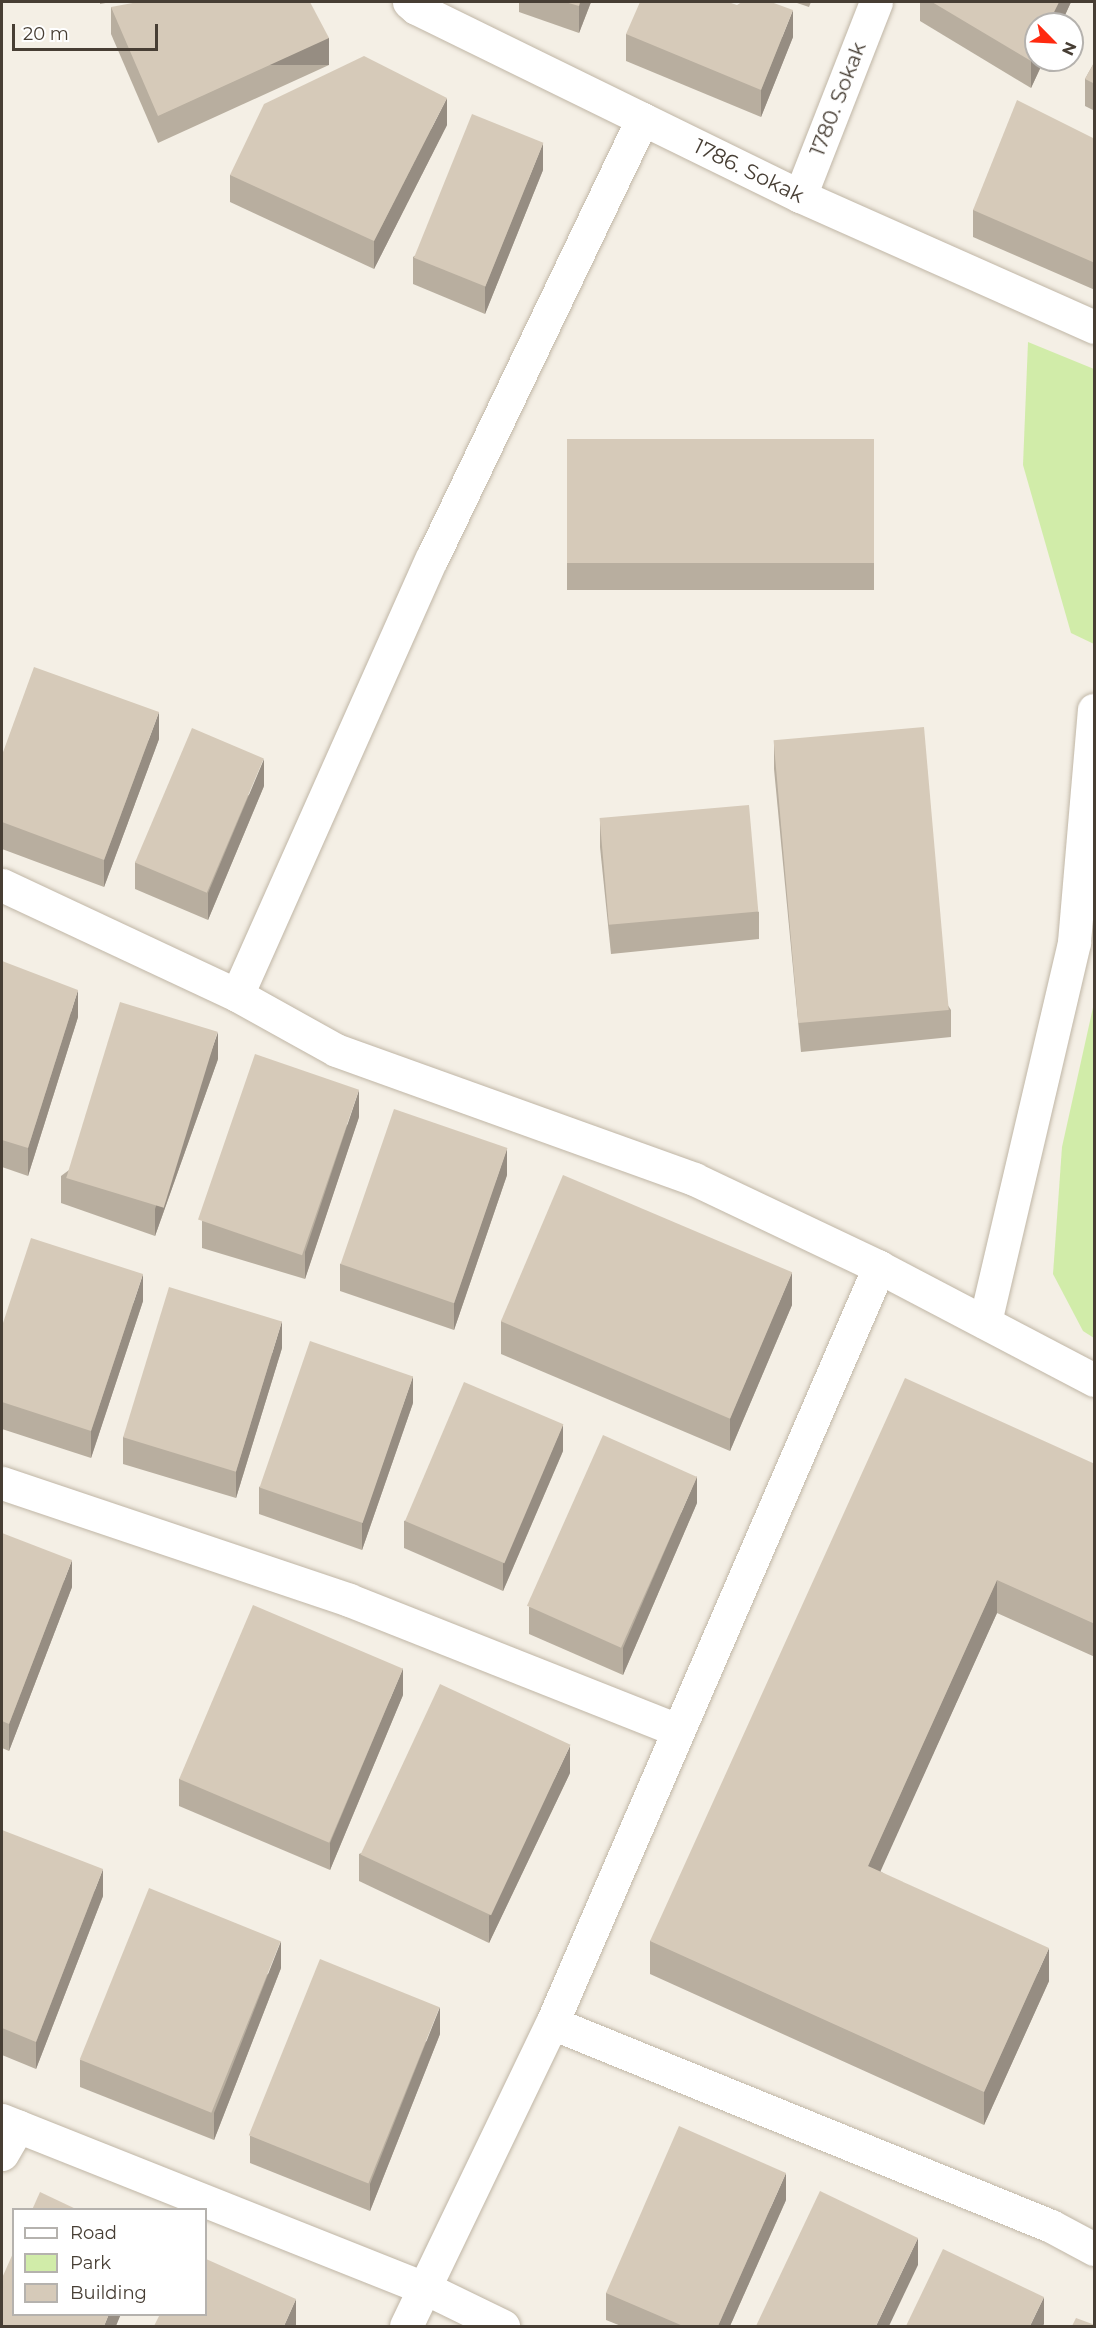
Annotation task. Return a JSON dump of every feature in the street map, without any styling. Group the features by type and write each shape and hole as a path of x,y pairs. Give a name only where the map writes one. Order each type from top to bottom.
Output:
{"street":[{"name":"1786. Sokak","path":"410,2 416,8 800,196 1095,327"},
{"name":"1780. Sokak","path":"800,196 876,2"},
{"path":"237,995 432,558 642,118"},
{"path":"985,1322 1074,942 1095,710"},
{"path":"2,885 237,995 336,1050 694,1179 879,1267 1095,1380"},
{"path":"406,2326 552,2023 879,1267"},
{"path":"2,1483 349,1600 678,1730"},
{"path":"552,2023 1040,2222 1095,2248"},
{"path":"7,2133 425,2288 503,2326"}],"green space":[{"path":"1028,342 1094,369 1094,644 1071,633 1023,465"},
{"path":"1094,1003 1094,1338 1083,1331 1053,1274 1062,1147"}],"building":[{"path":"138,2 310,2 329,38 158,116 111,7"},
{"path":"565,2 580,2 579,6"},
{"path":"640,2 728,2 737,5 742,2 771,2 793,10 761,90 626,34"},
{"path":"932,2 1059,2 1054,12 1024,12 1024,57"},
{"path":"364,56 447,98 374,241 230,175 264,104"},
{"path":"1095,61 1095,84 1085,79"},
{"path":"1017,100 1095,139 1095,263 973,210"},
{"path":"472,114 543,143 485,287 414,258"},
{"path":"567,439 874,439 874,563 567,563"},
{"path":"34,667 159,712 104,860 2,822 2,755"},
{"path":"924,727 949,1010 798,1023 774,740"},
{"path":"192,728 264,758 207,893 135,862"},
{"path":"749,805 758,912 609,925 600,818"},
{"path":"2,961 78,990 28,1148 2,1140"},
{"path":"120,1002 218,1032 164,1208 66,1178"},
{"path":"255,1054 359,1090 302,1255 198,1219"},
{"path":"394,1109 507,1148 454,1303 341,1264"},
{"path":"563,1175 792,1272 730,1419 501,1321"},
{"path":"31,1238 143,1274 91,1431 2,1402 2,1326"},
{"path":"169,1287 282,1321 236,1472 123,1437"},
{"path":"310,1341 413,1376 363,1523 260,1488"},
{"path":"905,1378 1095,1464 1095,1624 997,1580 868,1866 1049,1948 984,2092 650,1941"},
{"path":"464,1382 563,1424 504,1563 405,1521"},
{"path":"603,1435 697,1477 621,1648 527,1606"},
{"path":"2,1533 72,1560 9,1724 2,1721"},
{"path":"253,1605 403,1669 329,1843 179,1779"},
{"path":"440,1684 571,1745 491,1915 361,1854"},
{"path":"2,1830 103,1869 36,2042 2,2028"},
{"path":"149,1888 281,1941 211,2113 80,2060"},
{"path":"320,1959 440,2007 368,2183 249,2135"},
{"path":"679,2126 786,2173 718,2326 683,2326 606,2293"},
{"path":"820,2191 918,2238 876,2326 756,2326"},
{"path":"40,2192 74,2208 33,2208"},
{"path":"943,2249 1044,2297 1030,2326 906,2326"},
{"path":"12,2256 12,2316 108,2316 104,2326 2,2326 2,2278"},
{"path":"207,2259 296,2299 284,2326 154,2326 159,2316 207,2316"},
{"path":"1076,2318 1095,2325 1095,2326 1072,2326"}]}
